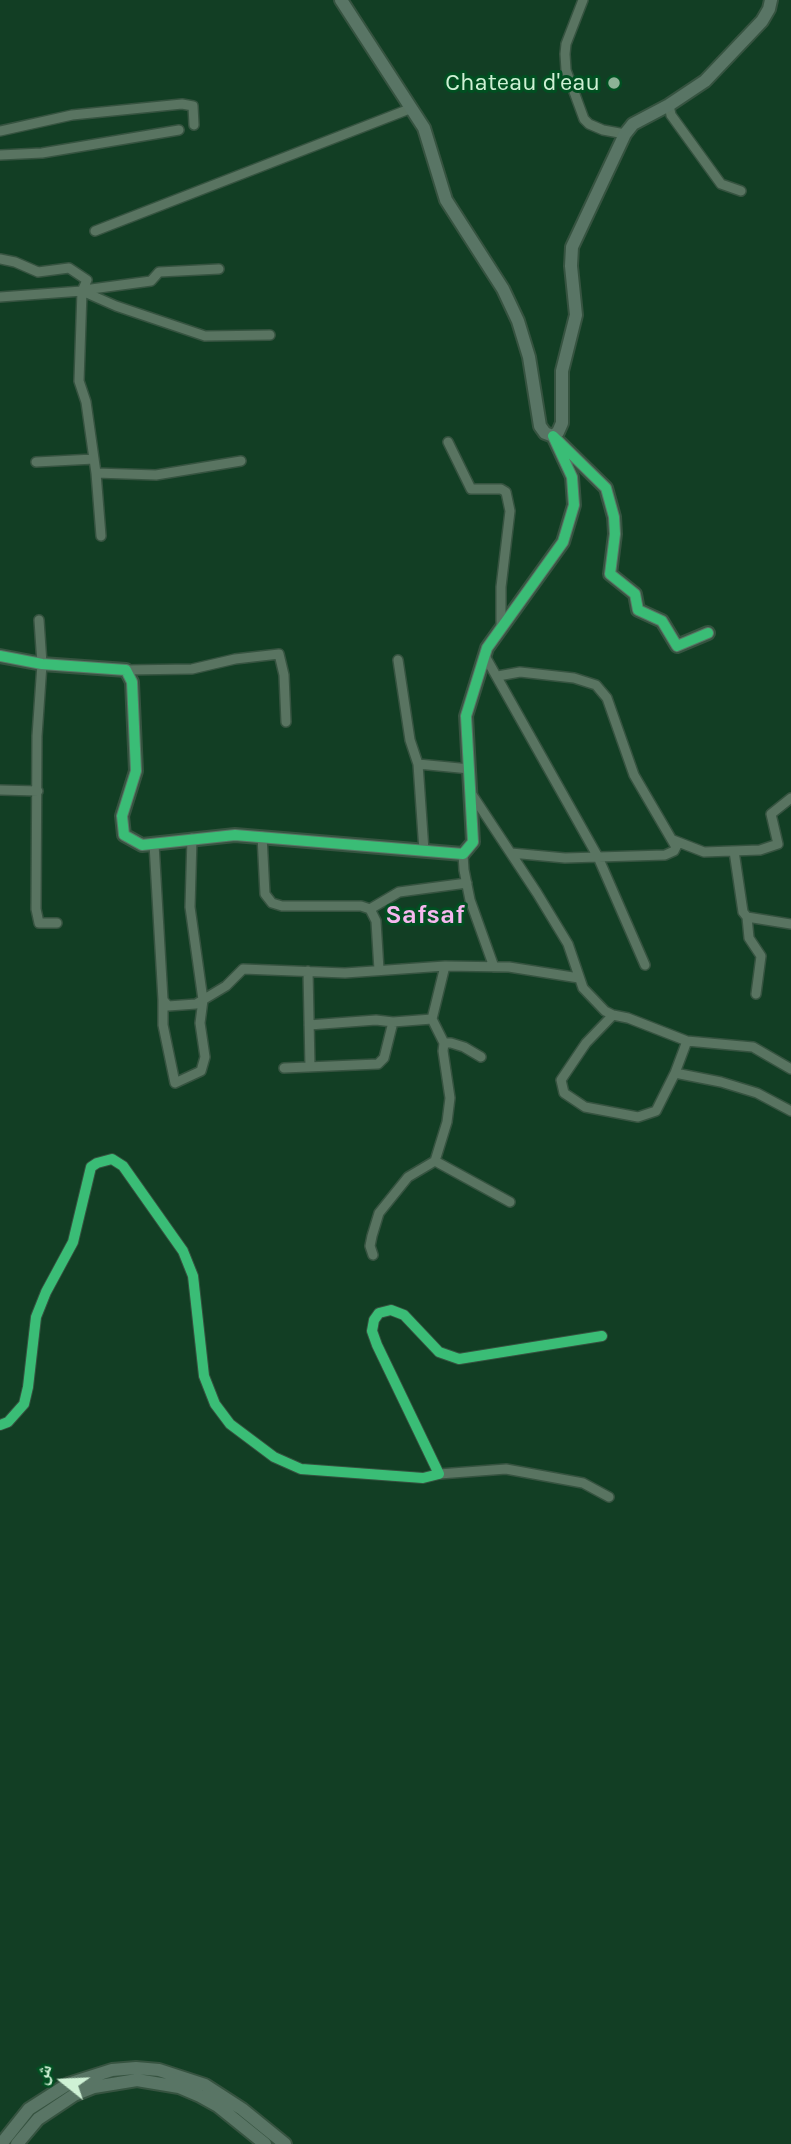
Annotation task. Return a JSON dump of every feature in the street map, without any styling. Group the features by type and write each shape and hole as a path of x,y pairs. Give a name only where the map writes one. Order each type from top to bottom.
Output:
{"main road":[{"path":"341,0 424,128 446,200 503,289 518,321 536,388 540,426 606,488 614,517 615,534 610,574 635,594 638,610 662,621 677,646 708,633"},
{"path":"552,436 558,432 562,423 562,371 576,315 571,266 572,247 625,134 633,124 669,105 705,81 762,21 771,0"},
{"path":"0,656 42,664 126,670 132,682 136,771 122,817 124,835 142,845 234,835 463,854 473,842 466,716 487,648 563,542 574,505 572,477 552,436"},
{"path":"1,2144 29,2109 68,2084 112,2070 136,2068 159,2070 205,2085 242,2109 285,2144"},
{"path":"17,2144 38,2119 74,2095 94,2087 136,2080 179,2087 200,2096 218,2106 265,2144"}],"street":[{"path":"583,0 566,44 566,71 584,119 603,130 625,134"},
{"path":"0,131 72,115 182,104 193,106 194,125"},
{"path":"669,105 671,115 721,184 741,191"},
{"path":"94,231 412,108"},
{"path":"0,155 42,153 179,130"},
{"path":"0,259 38,272 69,268 87,280 82,291 79,381 86,402 101,536"},
{"path":"0,297 82,291 151,281 159,272 219,269"},
{"path":"82,291 116,306 205,336 270,335"},
{"path":"448,443 471,489 500,489 506,492 510,511 501,587 500,628"},
{"path":"36,462 94,459"},
{"path":"96,473 156,475 241,461"},
{"path":"40,620 42,664 37,736 36,909 39,923 57,923"},
{"path":"126,670 192,669 235,659 279,654 284,674 286,722"},
{"path":"485,656 598,857 645,965"},
{"path":"398,660 410,740 418,764 424,851"},
{"path":"498,676 520,672 574,678 596,685 607,698 634,775 676,847 665,855 565,858 511,853"},
{"path":"418,764 470,769"},
{"path":"0,790 38,791"},
{"path":"471,793 568,944 583,988 605,1011 687,1041 753,1047 789,1067"},
{"path":"673,840 704,852 760,850 778,844 771,814 791,798"},
{"path":"262,836 265,894 272,903 282,906 361,906 370,909 376,921 379,970"},
{"path":"154,844 163,1024 175,1083 201,1071 205,1057 200,1023 203,1000 190,907 192,838"},
{"path":"734,851 749,938 761,956 756,994"},
{"path":"463,854 467,883 494,967"},
{"path":"370,909 399,892 467,883"},
{"path":"747,917 791,924"},
{"path":"163,1000 168,1006 182,1006 203,1000 226,986 243,969 345,973 445,966 509,967 579,978"},
{"path":"373,1255 372,1236 379,1213 408,1177 435,1161 447,1122 450,1098 444,1043 432,1019 445,966"},
{"path":"309,971 310,1067"},
{"path":"613,1015 586,1043 561,1080 564,1093 585,1107 638,1117 656,1111 687,1041"},
{"path":"309,1025 432,1019"},
{"path":"284,1068 378,1064 384,1058 393,1022"},
{"path":"444,1043 464,1047 481,1057"},
{"path":"675,1073 721,1082 757,1093 791,1111"},
{"path":"0,1425 8,1422 24,1404 36,1317 73,1242 91,1167 112,1159 123,1166 183,1251 193,1276 204,1376 215,1404 230,1424 274,1457 301,1469 423,1478 439,1474 506,1469 583,1483 608,1497"},
{"path":"435,1161 510,1202"},
{"path":"439,1474 377,1345 372,1331 374,1320 379,1313 391,1310 404,1315 439,1352 459,1359 602,1336"}],"cycle path":[{"path":"0,656 42,664 126,670 132,682 136,771 122,816 124,835 142,845 235,835 463,854 473,842 466,716 487,648 563,542 574,505 572,477 553,436 606,488 614,517 615,534 610,574 635,594 638,610 662,621 677,646 708,633"},
{"path":"0,1425 8,1422 24,1404 36,1317 73,1242 91,1167 112,1159 123,1166 183,1251 193,1276 204,1376 215,1404 230,1424 274,1457 301,1469 423,1478 439,1474 377,1345 372,1331 374,1320 379,1313 391,1310 404,1315 439,1352 459,1359 602,1336"}],"place":[{"name":"Chateau d'eau","path":"614,83"}],"district":[{"name":"Safsaf","path":"425,916"}]}
